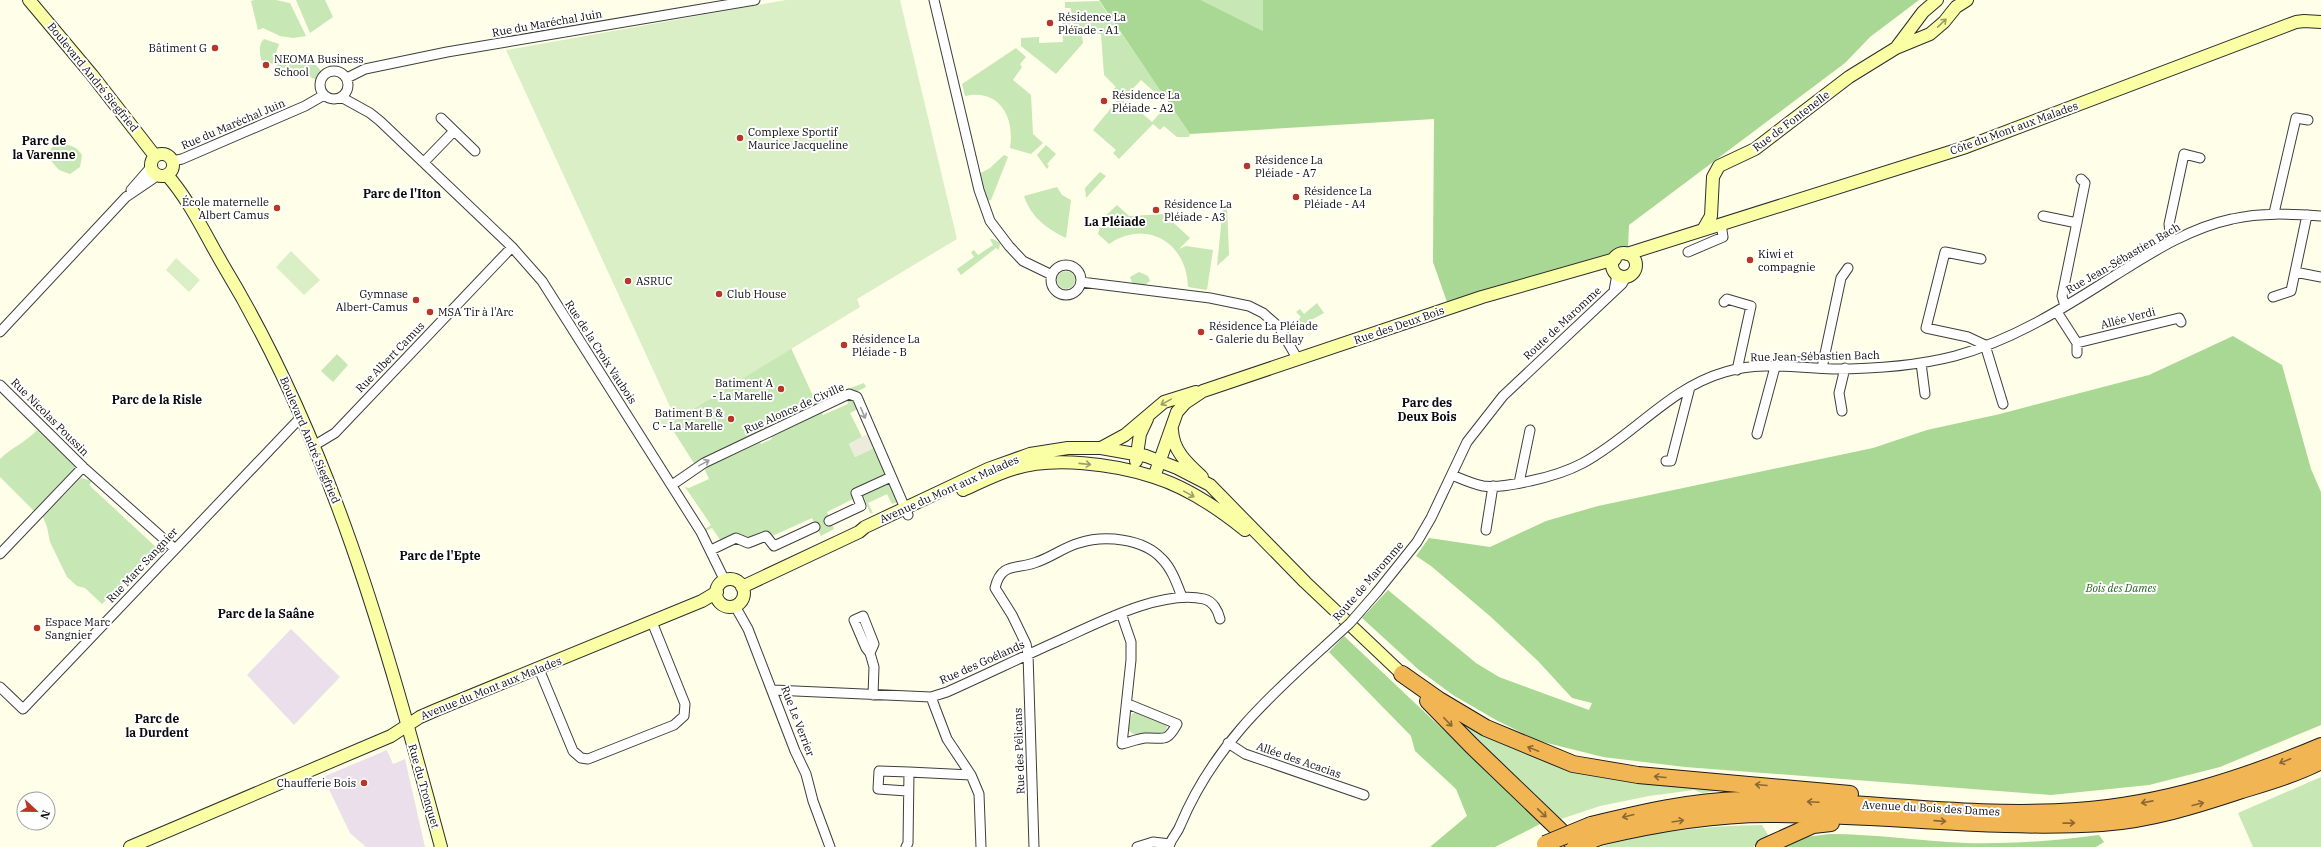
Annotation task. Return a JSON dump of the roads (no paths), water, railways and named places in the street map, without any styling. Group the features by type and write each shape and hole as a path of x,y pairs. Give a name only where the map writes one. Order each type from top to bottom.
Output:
{"highway":[{"path":"1402,674 1439,700 1486,728 1573,764 1638,775 1880,798 1904,813"},
{"path":"1402,674 1472,746 1576,847"},
{"name":"Avenue du Bois des Dames","path":"1541,845 1595,831 1699,818 1766,814 2050,812 2077,811 2142,803 2235,779 2321,746"},
{"name":"Avenue du Bois des Dames","path":"1904,813 1973,824 2103,823 2164,812 2213,800 2291,774 2321,761"},
{"path":"1764,847 1813,825 1904,813"},
{"name":"Avenue du Bois des Dames","path":"1576,847 1595,831"}],"street":[{"name":"Boulevard André Siegfried","path":"29,0 84,65 157,168 241,296 302,416 315,445 355,550 406,725"},
{"name":"Rue du Maréchal Juin","path":"347,78 365,70 448,52 754,0"},
{"path":"934,0 979,190 990,221 1009,246 1023,261 1052,275"},
{"name":"Rue de Fontenelle","path":"1896,48 1913,24 1937,0"},
{"name":"Rue de Fontenelle","path":"1703,230 1711,216 1713,177 1719,166 1755,149 1849,77 1896,48 1926,35 1944,22 1956,7 1967,0"},
{"name":"Côte du Mont aux Malades","path":"1703,230 1966,147 2296,22 2321,22"},
{"path":"1913,24 1926,35"},
{"path":"337,70 347,78 348,90 341,97 332,99 324,95 320,83 326,73 337,70"},
{"name":"Rue du Maréchal Juin","path":"172,161 182,159 305,106 324,95"},
{"name":"Rue de la Croix Vaubois","path":"341,97 370,113 424,162 512,247 542,281 672,485 711,550 725,581"},
{"path":"441,118 475,151"},
{"path":"2274,213 2296,118 2308,120"},
{"path":"424,162 454,131"},
{"path":"0,332 126,197 157,168 165,154 172,161 171,170 157,168"},
{"path":"2171,242 2169,224 2184,154 2200,158"},
{"path":"2065,306 2062,296 2085,183 2081,179"},
{"name":"Rue Jean-Sébastien Bach","path":"1452,475 1484,486 1493,486 1519,483 1557,475 1584,462 1610,445 1655,409 1690,387 1725,372 1776,367 1845,368 1921,363 1956,356 2018,333 2057,312 2171,242 2205,227 2232,218 2274,213 2321,216"},
{"path":"2273,297 2291,291 2307,215"},
{"path":"2044,216 2077,223"},
{"path":"1688,252 1723,237 1721,224"},
{"path":"1667,242 1642,257 1633,272 1618,269 1620,254 1627,254 1703,230"},
{"name":"Rue Albert Camus","path":"315,445 335,433 512,247"},
{"path":"1981,259 1945,252 1926,328 1968,337 1985,345 2003,404"},
{"path":"1627,254 1632,256 1636,265"},
{"name":"Rue des Deux Bois","path":"1101,448 1125,435 1170,399 1192,392 1203,391 1297,358 1482,297 1596,264 1618,269"},
{"path":"1070,266 1080,274 1081,282 1076,290 1063,294 1052,285 1052,275 1057,268 1070,266"},
{"path":"1822,368 1841,278 1848,268"},
{"name":"Route de Maromme","path":"1169,845 1172,837 1179,831 1192,800 1214,762 1228,743 1254,712 1350,623 1378,592 1417,542 1431,518 1467,442 1503,396 1614,291 1618,269"},
{"path":"2295,272 2321,277"},
{"path":"1081,282 1210,298 1249,306 1263,313 1279,327 1297,358"},
{"path":"1724,302 1727,299 1751,306 1737,370"},
{"path":"2057,312 2077,343 2077,353"},
{"name":"Allée Verdi","path":"2077,343 2179,318 2181,322"},
{"path":"1921,363 1925,394"},
{"path":"1757,434 1776,367"},
{"path":"1842,411 1839,393 1845,368"},
{"name":"Rue Nicolas Poussin","path":"0,385 83,467 174,548"},
{"path":"1666,462 1671,460 1690,387"},
{"name":"Rue des Deux Bois","path":"1154,477 1172,426 1181,407 1203,391"},
{"name":"Rue Alonce de Civille","path":"672,485 704,463 849,394 857,397 905,510"},
{"name":"Rue des Deux Bois","path":"1133,472 1138,454 1140,434 1150,414"},
{"name":"Rue Marc Sangnier","path":"0,687 23,709 174,548 302,416"},
{"path":"1172,426 1173,442 1177,451 1210,485"},
{"path":"1519,483 1530,430"},
{"name":"Avenue du Mont aux Malades","path":"742,587 859,532 874,531 905,510 1005,462 1050,450 1101,448 1138,454 1160,460 1210,485 1305,582 1402,674"},
{"name":"Avenue du Mont aux Malades","path":"905,510 1014,468 1046,463 1075,463 1133,472 1154,477 1215,508 1305,582"},
{"name":"Rue Nicolas Poussin","path":"0,554 83,467"},
{"path":"829,521 861,506 856,493 891,477"},
{"path":"1486,530 1493,486"},
{"path":"711,550 736,538 748,543 766,536 774,546 815,527"},
{"name":"Rue des Pélicans","path":"1034,847 1028,654 1026,644 1012,615 995,588 998,578 1007,569 1036,563 1078,543 1101,538 1127,541 1147,548 1162,558 1170,569 1182,596"},
{"path":"733,580 742,587 743,599 735,606 724,606 718,596 718,586 725,581 733,580"},
{"name":"Avenue du Mont aux Malades","path":"130,847 387,737 406,725 436,710 702,601 718,596"},
{"name":"Rue des Goélands","path":"773,690 873,695 931,696 947,692 1121,613 1182,596 1206,599 1217,608 1220,619"},
{"name":"Rue Le Verrier","path":"735,606 748,629 773,690 795,751 806,774 813,801 830,847"},
{"path":"1121,613 1131,642 1128,704 1122,744 1145,738 1164,740 1171,735 1177,724 1128,704"},
{"path":"539,669 573,751 581,758 588,759 674,725 684,716 685,704 652,622"},
{"path":"870,653 874,667 873,695"},
{"path":"931,696 948,739 971,775 979,794 981,847"},
{"name":"Rue du Tronquet","path":"406,725 440,847"},
{"name":"Allée des Acacias","path":"1228,743 1245,754 1364,795"},
{"path":"907,792 878,789 880,771 971,775"},
{"path":"906,847 908,843 908,772"},
{"path":"1137,847 1153,842 1169,845"}],"place":[{"name":"Résidence La Pléïade - A1","path":"1050,23"},
{"name":"Bâtiment G","path":"215,48"},
{"name":"NEOMA Business School","path":"266,65"},
{"name":"Résidence La Pléiade - A2","path":"1104,101"},
{"name":"Complexe Sportif Maurice Jacqueline","path":"740,138"},
{"name":"Résidence La Pléiade - A7","path":"1247,166"},
{"name":"Résidence La Pléiade - A4","path":"1296,197"},
{"name":"École maternelle Albert Camus","path":"277,208"},
{"name":"Résidence La Pléiade - A3","path":"1156,210"},
{"name":"Kiwi et compagnie","path":"1750,260"},
{"name":"ASRUC","path":"628,281"},
{"name":"Club House","path":"719,294"},
{"name":"Gymnase Albert-Camus","path":"416,300"},
{"name":"MSA Tir à l'Arc","path":"430,312"},
{"name":"Résidence La Pléiade - Galerie du Bellay","path":"1201,332"},
{"name":"Résidence La Pléiade - B","path":"844,345"},
{"name":"Batiment A - La Marelle","path":"781,389"},
{"name":"Batiment B & C - La Marelle","path":"731,419"},
{"name":"Espace Marc Sangnier","path":"37,628"},
{"name":"Chaufferie Bois","path":"364,783"}],"district":[{"name":"Parc de la Varenne","path":"44,148"},
{"name":"Parc de l'Iton","path":"402,194"},
{"name":"La Pléiade","path":"1115,222"},
{"name":"Parc de la Risle","path":"157,400"},
{"name":"Parc des Deux Bois","path":"1427,410"},
{"name":"Parc de l'Epte","path":"440,556"},
{"name":"Parc de la Saâne","path":"266,614"},
{"name":"Parc de la Durdent","path":"157,726"}],"park label":[{"name":"Bois des Dames","path":"2121,588"}]}
